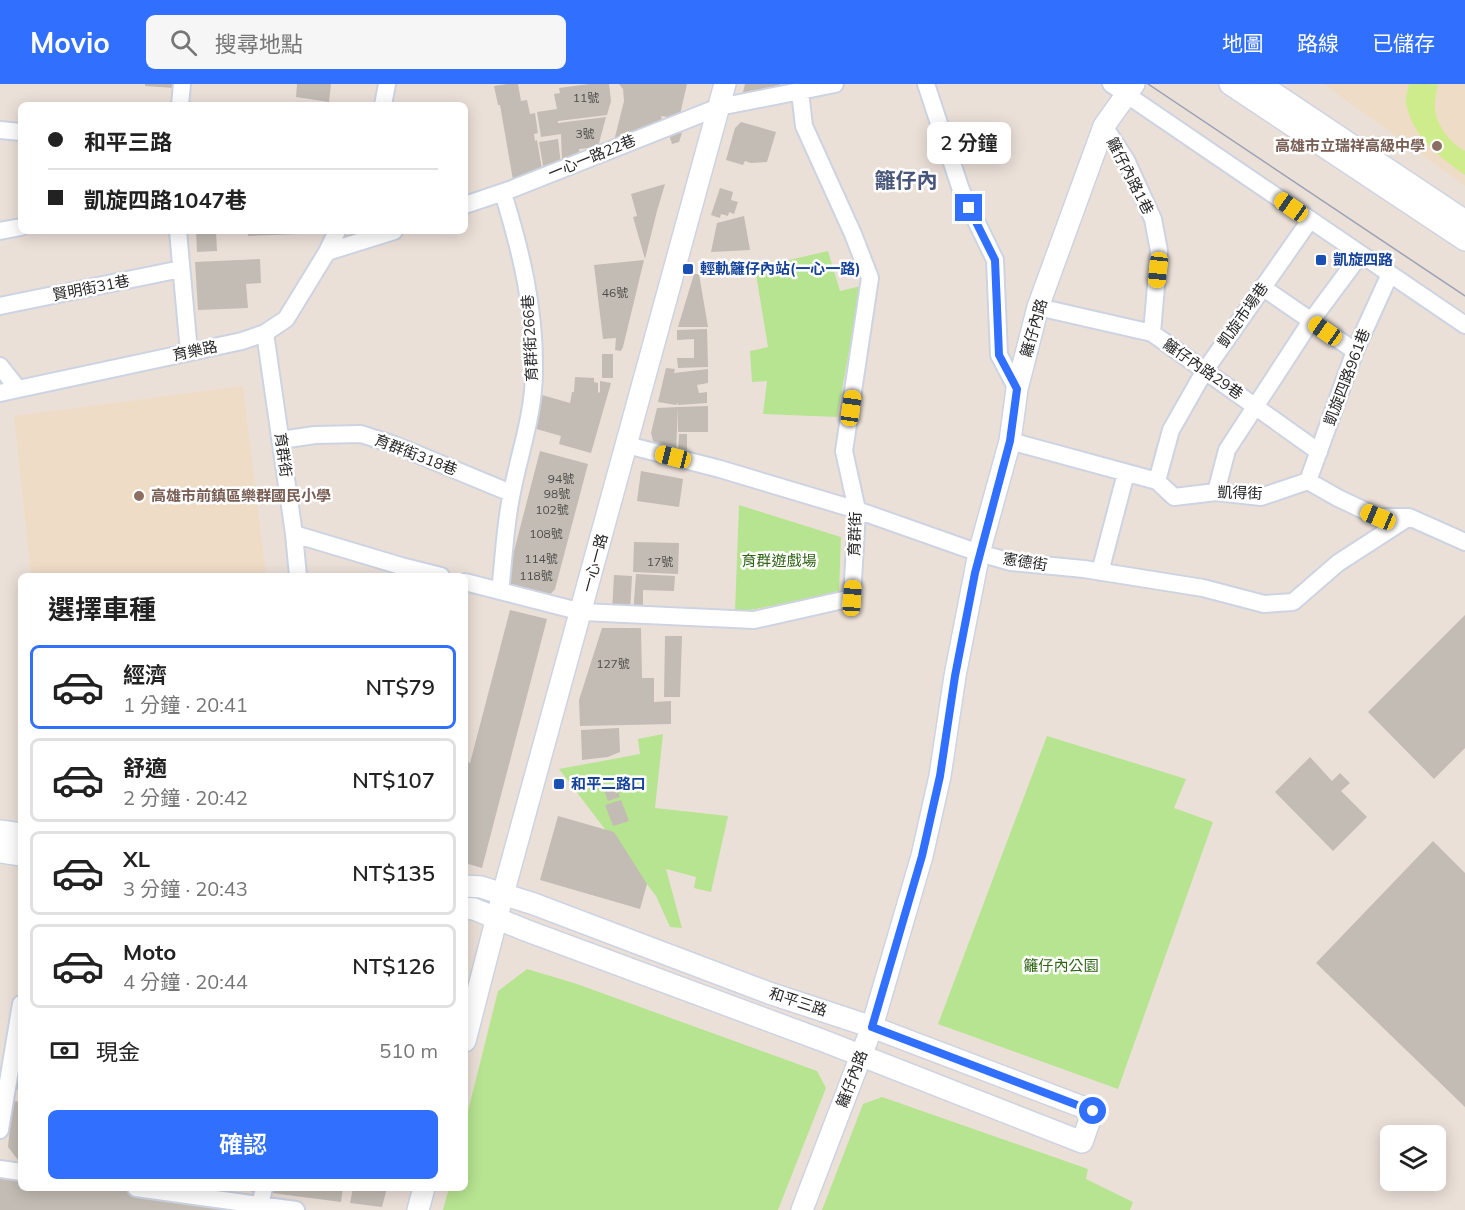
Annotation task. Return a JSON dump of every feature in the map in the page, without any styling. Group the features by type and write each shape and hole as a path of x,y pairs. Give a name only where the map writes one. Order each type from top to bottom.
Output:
{"street":[{"path":"181,102 184,84"},
{"path":"383,102 387,84"},
{"name":"一心一路","path":"468,1029 725,84"},
{"name":"一心一路22巷","path":"468,204 503,193 719,108 835,84"},
{"path":"926,84 961,190 995,260 999,355 1017,389"},
{"path":"1230,84 1465,240"},
{"path":"1260,84 1465,221"},
{"path":"1124,87 1359,255 1465,325"},
{"name":"籬仔內路","path":"802,1210 872,1027 928,833 979,553 1010,441 1017,389 1038,308 1104,126 1124,87"},
{"name":"育群街","path":"468,583 582,612 754,620 852,598 857,510 844,451 870,278 853,234 804,126 800,92"},
{"name":"籬仔內路1巷","path":"1104,126 1125,160 1153,219 1160,250 1152,333"},
{"path":"0,130 18,132"},
{"name":"育群街266巷","path":"500,591 512,493 529,421 534,372 529,292 516,235 503,193"},
{"name":"凱旋市場巷","path":"1157,481 1171,430 1204,372 1310,220"},
{"path":"0,231 18,228"},
{"path":"178,234 189,352"},
{"name":"育樂路","path":"0,393 242,341 265,333 286,319 336,234"},
{"path":"327,252 384,234"},
{"path":"1216,492 1227,450 1311,321 1359,255"},
{"name":"賢明街31巷","path":"0,306 181,269"},
{"name":"凱旋四路961巷","path":"1308,481 1355,351 1390,274"},
{"path":"1262,287 1355,351"},
{"name":"籬仔內路29巷","path":"1038,308 1152,333 1319,452"},
{"name":"育群街","path":"265,333 298,573"},
{"path":"0,366 18,389"},
{"name":"育群街318巷","path":"281,441 315,435 361,434 395,445 512,493"},
{"name":"凱得街","path":"1010,441 1157,481 1173,497 1216,492 1261,497 1308,481"},
{"name":"憲德街","path":"627,445 720,469 857,510 1011,562 1100,572 1203,588 1264,604 1293,602 1338,563 1409,517"},
{"path":"1100,572 1126,473"},
{"path":"1308,481 1378,517 1409,517 1465,542"},
{"path":"294,534 429,573"},
{"path":"0,831 18,834"},
{"path":"0,852 18,855"},
{"name":"和平三路","path":"468,886 481,887 503,894 769,993 872,1027 1093,1111 1082,1142 468,908"},
{"path":"0,1130 18,1022"},
{"path":"0,1169 18,1172"},
{"path":"165,1191 261,1201 296,1210"},
{"path":"418,1210 423,1191"}],"shaded area":[{"name":"高雄市立瑞祥高級中學","path":"1324,84 1465,84 1465,186 1354,106"},
{"name":"高雄市前鎮區樂群國民小學","path":"243,386 266,573 31,573 14,416"}],"green space":[{"path":"1409,84 1438,84 1435,102 1438,121 1445,133 1465,151 1465,175 1436,153 1420,136 1409,115 1406,103"},
{"path":"828,251 840,291 861,286 837,417 763,414 767,381 752,382 750,351 768,347 755,268"},
{"name":"育群遊戲場","path":"739,505 841,537 839,592 735,612"},
{"path":"663,734 655,808 728,816 711,892 694,888 696,877 666,869 682,928 670,927 656,896 559,769 640,754 638,739"},
{"name":"籬仔內公園","path":"1047,736 1186,779 1174,808 1213,822 1118,1089 938,1024"},
{"path":"527,969 577,984 817,1071 826,1088 778,1210 443,1210 448,1191 468,1191 468,1111 498,991"},
{"path":"882,1097 1088,1169 1086,1179 1133,1202 1130,1210 822,1210 863,1104"}],"building":[{"path":"145,84 174,84 174,88 145,86"},
{"path":"297,84 331,84 329,102 296,97"},
{"path":"518,84 521,101 527,100 530,114 535,113 538,133 534,134 543,175 513,180 500,105 498,105 494,86"},
{"path":"609,84 611,101 607,115 558,121 558,123 606,117 598,147 579,149 580,156 562,161 561,134 541,137 537,112 557,109 554,94 560,93 559,88"},
{"path":"619,84 687,84 679,119 661,116 663,123 613,145 624,101 623,89"},
{"path":"745,84 780,84 782,95 743,92"},
{"path":"741,122 776,132 767,162 745,161 743,165 726,160 735,128"},
{"path":"682,133 679,142 672,144 669,135"},
{"path":"558,139 561,165 544,171 539,142"},
{"path":"665,184 645,259 633,217 637,216 631,194"},
{"path":"720,188 733,192 731,200 738,202 734,214 729,212 728,216 721,214 720,218 711,215"},
{"path":"744,216 750,250 711,252 717,223"},
{"path":"196,234 216,234 217,251 197,252"},
{"path":"248,234 298,234 248,236"},
{"path":"260,259 261,283 246,284 248,308 198,310 195,262"},
{"path":"644,260 623,347 621,351 615,350 616,338 603,339 594,265"},
{"path":"694,274 699,274 708,327 678,327"},
{"path":"707,329 708,367 678,368 677,358 694,358 694,339 677,340 677,330"},
{"path":"602,354 613,354 613,378 602,378"},
{"path":"666,368 675,369 674,373 708,369 708,383 697,385 699,393 707,392 707,403 678,405 678,403 676,405 658,402"},
{"path":"575,377 594,378 594,382 598,383 598,393 600,392 600,381 611,383 591,453 559,444 561,436 533,428 542,395 570,403 572,392 574,392"},
{"path":"708,406 708,432 678,432 678,407"},
{"path":"678,407 676,453 655,448 651,433 657,408"},
{"path":"679,434 687,434 687,454 678,453"},
{"path":"540,451 588,464 555,589 549,596 507,588 506,582"},
{"path":"641,471 683,479 679,507 637,501"},
{"path":"634,542 679,543 678,574 633,572"},
{"path":"636,574 675,576 674,591 643,590 643,614 633,614"},
{"path":"614,575 632,576 630,613 612,612"},
{"path":"510,610 547,619 482,868 468,864 468,762 470,763"},
{"path":"1465,615 1465,748 1434,779 1368,712"},
{"path":"602,628 641,628 642,678 654,678 654,702 671,701 671,724 580,726 579,700"},
{"path":"665,636 682,636 680,697 664,697"},
{"path":"619,728 620,752 608,757 582,760 581,730"},
{"path":"1310,757 1332,781 1340,773 1350,783 1341,791 1367,817 1333,851 1275,792"},
{"path":"616,786 620,797 608,801 604,790"},
{"path":"621,800 629,821 613,826 605,805"},
{"path":"558,816 614,832 647,884 640,909 540,880"},
{"path":"1433,841 1465,873 1465,1107 1316,963"},
{"path":"18,1062 18,1090 15,1089"},
{"path":"13,1101 18,1102 18,1160 8,1147"},
{"path":"0,1173 18,1176 18,1191 132,1191 244,1206 243,1210 0,1210"},
{"path":"272,1191 343,1191 341,1202 272,1193"},
{"path":"352,1191 386,1191 382,1207 350,1203"}],"tram line":[{"path":"1148,84 1465,296"}],"place":[{"name":"高雄市立瑞祥高級中學","path":"1437,146"},
{"name":"凱旋四路","path":"1321,260"},
{"name":"輕軌籬仔內站(一心一路)","path":"688,269"},
{"name":"高雄市前鎮區樂群國民小學","path":"139,496"},
{"name":"和平二路口","path":"559,784"}],"district":[{"name":"籬仔內","path":"906,181"}],"route":[{"path":"969,208 995,260 999,355 1017,389 1010,441 979,553 955,676 940,776 922,856 872,1027 1093,1111"}]}
